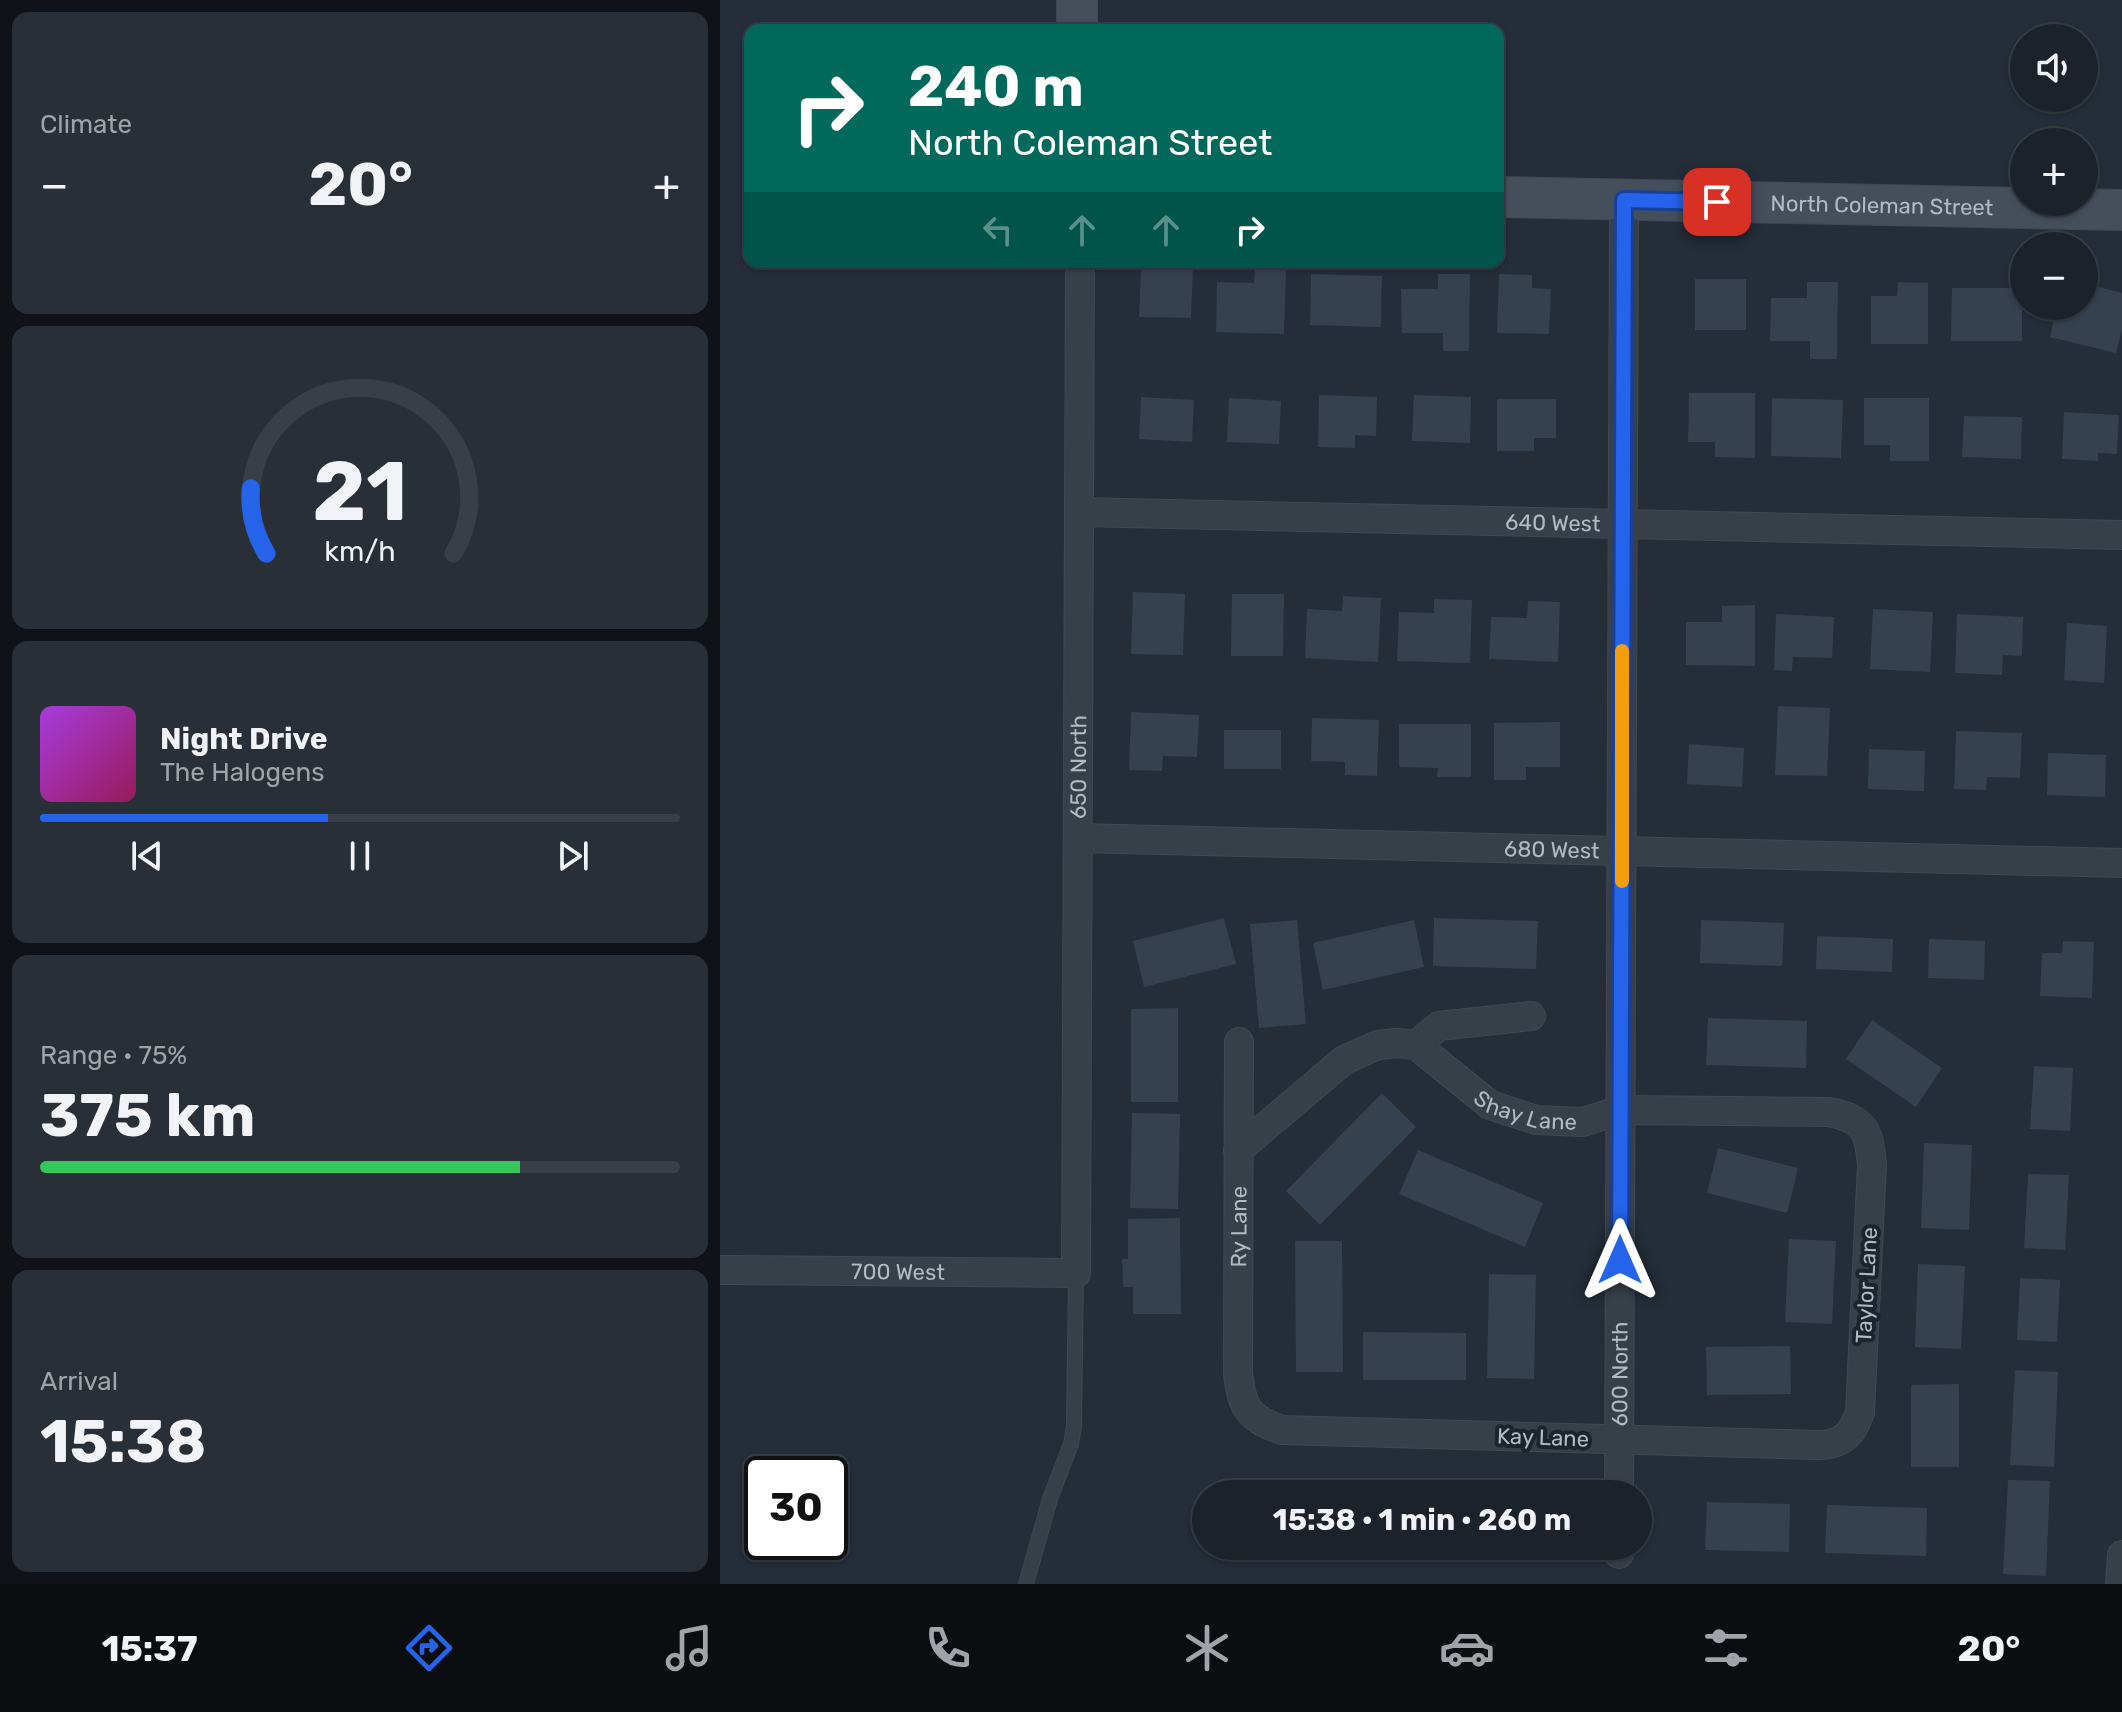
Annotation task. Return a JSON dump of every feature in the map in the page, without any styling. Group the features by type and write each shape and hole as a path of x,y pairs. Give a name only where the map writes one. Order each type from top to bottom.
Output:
{"street":[{"path":"1077,0 1077,24"},
{"name":"North Coleman Street","path":"1504,197 2122,210"},
{"name":"600 North","path":"1619,1480 1624,200"},
{"name":"650 North","path":"1076,1273 1080,268"},
{"name":"640 West","path":"1079,512 2122,535"},
{"name":"680 West","path":"1078,838 2122,863"},
{"path":"1238,1150 1344,1060 1378,1045 1416,1045 1439,1026 1531,1016"},
{"name":"Ry Lane","path":"1239,1042 1238,1373 1240,1394 1247,1410"},
{"name":"Shay Lane","path":"1416,1045 1490,1105 1536,1120 1583,1122 1621,1110 1829,1112 1848,1116 1863,1126"},
{"name":"Taylor Lane","path":"1843,1440 1855,1429 1860,1412 1872,1165 1870,1144 1863,1126"},
{"name":"700 West","path":"720,1270 1076,1273"},
{"name":"Kay Lane","path":"1247,1410 1260,1422 1282,1430 1818,1445 1832,1445 1843,1440"},
{"path":"2120,1584 2122,1555"}],"lane":[{"path":"1026,1584 1074,1426 1076,1273"}],"building":[{"path":"1141,268 1193,268 1191,318 1139,317"},
{"path":"1255,269 1286,270 1284,334 1216,332 1217,282 1254,283"},
{"path":"1311,274 1382,276 1381,327 1310,325"},
{"path":"1438,274 1470,274 1469,351 1443,351 1443,333 1402,333 1401,289 1438,289"},
{"path":"1499,274 1532,275 1532,288 1551,289 1549,334 1497,333"},
{"path":"1695,279 1746,279 1746,330 1695,330"},
{"path":"1807,282 1838,282 1837,359 1810,359 1810,341 1770,341 1771,298 1807,298"},
{"path":"1898,282 1928,283 1928,344 1871,344 1871,296 1897,296"},
{"path":"2098,287 2122,293 2122,329 2116,353 2050,337 2054,320 2098,320"},
{"path":"1952,288 2010,288 2010,320 2022,320 2022,341 1951,341"},
{"path":"1689,393 1755,393 1755,458 1715,457 1715,442 1688,442"},
{"path":"1319,395 1377,397 1376,436 1355,435 1355,448 1318,447"},
{"path":"1414,395 1471,397 1470,443 1412,441"},
{"path":"1141,397 1194,400 1192,442 1139,439"},
{"path":"1229,398 1281,401 1279,444 1227,442"},
{"path":"1772,398 1843,400 1841,458 1771,456"},
{"path":"1864,398 1929,398 1929,461 1890,461 1890,445 1864,445"},
{"path":"1497,399 1556,399 1556,438 1534,438 1534,451 1497,451"},
{"path":"2064,412 2119,415 2117,454 2098,453 2098,461 2062,459"},
{"path":"1964,416 2022,417 2021,459 1962,457"},
{"path":"1133,592 1185,594 1183,655 1131,654"},
{"path":"1232,594 1284,594 1283,656 1231,656"},
{"path":"1343,596 1381,598 1378,662 1305,658 1307,609 1342,611"},
{"path":"1434,599 1472,600 1470,663 1397,661 1399,612 1434,613"},
{"path":"1528,601 1560,602 1558,662 1489,659 1491,617 1527,618"},
{"path":"1755,605 1755,666 1686,665 1686,622 1722,622 1722,606"},
{"path":"1873,609 1933,612 1930,672 1870,669"},
{"path":"1776,614 1834,617 1832,658 1793,657 1792,671 1774,670"},
{"path":"1957,614 2023,617 2022,656 2003,655 2002,675 1955,673"},
{"path":"2067,623 2107,626 2104,683 2064,680"},
{"path":"1778,706 1830,708 1827,776 1775,775"},
{"path":"1131,712 1199,715 1197,757 1163,756 1162,771 1129,770"},
{"path":"1312,718 1379,720 1377,776 1345,775 1345,762 1311,761"},
{"path":"1560,722 1560,767 1526,767 1526,780 1494,780 1494,723"},
{"path":"1399,724 1471,724 1471,777 1437,777 1438,768 1399,767"},
{"path":"1224,730 1281,730 1281,769 1224,769"},
{"path":"1956,731 2022,733 2020,778 1987,777 1986,790 1954,789"},
{"path":"1689,744 1744,748 1742,787 1687,784"},
{"path":"1869,749 1925,751 1924,791 1868,789"},
{"path":"2048,753 2106,755 2105,797 2047,795"},
{"path":"1224,918 1236,964 1144,987 1133,941"},
{"path":"1434,918 1538,921 1536,969 1433,966"},
{"path":"1297,920 1306,1024 1259,1028 1250,924"},
{"path":"1414,920 1424,967 1323,990 1313,943"},
{"path":"1701,920 1784,923 1782,966 1700,963"},
{"path":"1817,936 1893,939 1892,972 1816,969"},
{"path":"1929,939 1985,941 1984,980 1928,978"},
{"path":"2063,941 2094,942 2092,998 2040,996 2042,953 2062,953"},
{"path":"1178,1008 1178,1102 1131,1102 1131,1009"},
{"path":"1708,1018 1807,1021 1806,1068 1706,1065"},
{"path":"1872,1020 1942,1068 1916,1107 1846,1059"},
{"path":"2034,1066 2073,1068 2070,1131 2030,1129"},
{"path":"1382,1093 1416,1127 1320,1225 1286,1191"},
{"path":"1132,1113 1180,1114 1178,1209 1130,1208"},
{"path":"1924,1143 1972,1145 1969,1230 1921,1228"},
{"path":"1718,1148 1798,1168 1787,1213 1707,1193"},
{"path":"1418,1150 1543,1203 1525,1247 1399,1194"},
{"path":"2028,1174 2069,1175 2065,1250 2024,1248"},
{"path":"1180,1218 1181,1314 1133,1314 1133,1287 1123,1287 1122,1259 1128,1259 1128,1219"},
{"path":"1789,1239 1836,1241 1832,1324 1785,1322"},
{"path":"1295,1241 1342,1241 1343,1372 1296,1372"},
{"path":"1918,1264 1965,1266 1961,1349 1915,1347"},
{"path":"1489,1274 1536,1275 1534,1379 1487,1378"},
{"path":"2020,1278 2060,1280 2057,1342 2017,1340"},
{"path":"1363,1332 1466,1333 1466,1380 1363,1380"},
{"path":"1790,1346 1791,1394 1707,1395 1706,1347"},
{"path":"2015,1370 2058,1372 2054,1467 2010,1465"},
{"path":"1959,1384 1959,1467 1911,1467 1911,1385"},
{"path":"2008,1480 2050,1481 2046,1576 2003,1574"},
{"path":"1707,1502 1790,1504 1789,1552 1705,1550"},
{"path":"1827,1505 1927,1508 1926,1556 1825,1553"}],"slow traffic":[{"path":"1622,651 1622,881"}],"route":[{"path":"1620,1260 1624,200 1717,202"}]}
